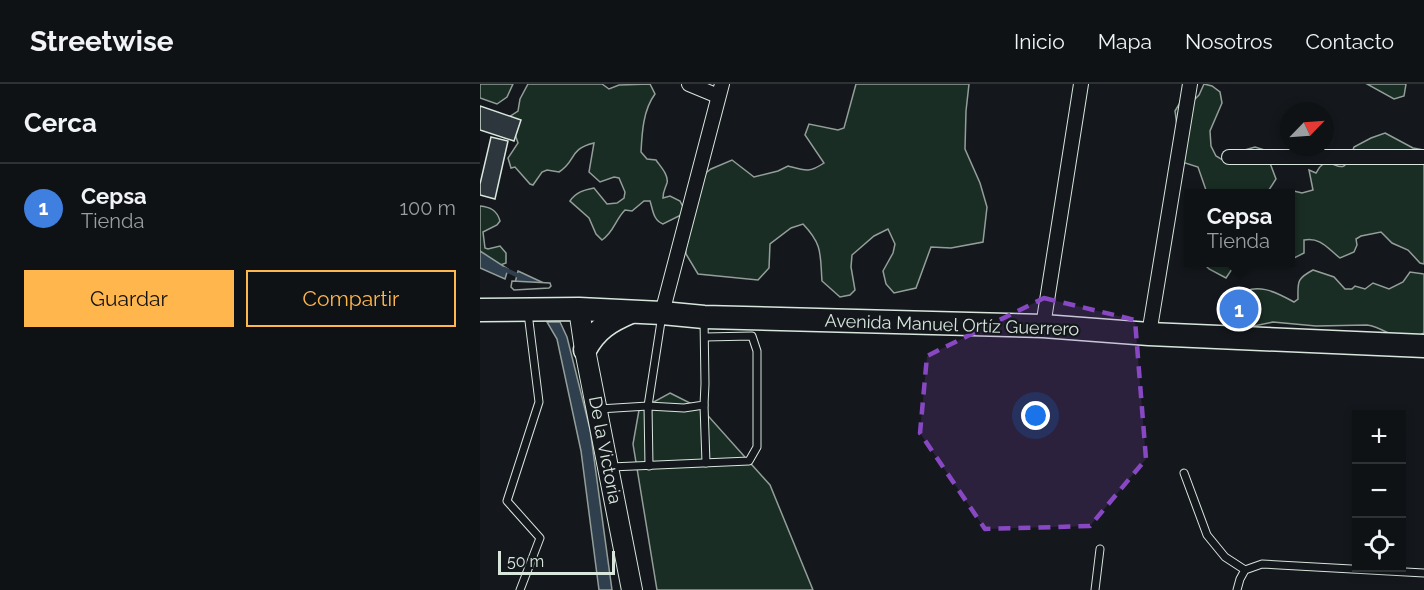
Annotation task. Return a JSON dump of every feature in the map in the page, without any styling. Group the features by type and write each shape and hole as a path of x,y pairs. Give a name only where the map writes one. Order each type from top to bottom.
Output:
{"main road":[{"name":"Avenida Manuel Ortíz Guerrero","path":"480,310 579,309 662,313 705,327 1043,326 1149,334 1424,346"},
{"name":"De la Victoria","path":"579,309 632,590"},
{"path":"585,350 592,337 604,326 631,312"}],"street":[{"path":"662,313 720,90 689,84"},
{"path":"1043,326 1081,84"},
{"path":"1149,334 1190,84"},
{"path":"1229,157 1424,157"}],"lane":[{"path":"520,590 540,538 507,501 539,402 527,311"},
{"path":"649,466 648,406 662,313"},
{"path":"608,468 749,461 757,447 757,351 752,336 705,327 706,463"},
{"path":"597,409 648,406 684,408 704,405"},
{"path":"1184,473 1207,535 1225,558 1245,570"},
{"path":"1095,590 1100,549"},
{"path":"1237,590 1245,570 1262,564 1424,573"}],"highlighted area":[{"path":"1044,298 1135,320 1146,459 1090,526 985,529 920,433 927,356"}],"green space":[{"path":"480,84 513,84 507,97 497,104 480,98"},
{"path":"528,84 602,84 609,89 619,85 650,84 655,94 646,114 641,152 647,159 656,160 664,171 667,183 663,198 670,196 680,201 684,209 681,215 663,224 655,217 650,201 644,201 632,211 625,210 602,240 596,234 589,218 570,201 580,192 594,188 607,204 617,203 624,198 625,192 619,178 614,177 600,182 589,172 594,143 576,152 565,168 559,172 547,170 542,172 533,185 515,167 511,168 508,158 518,143 509,117 518,111 520,99"},
{"path":"856,84 969,84 965,149 980,183 987,207 983,242 951,248 931,247 916,288 894,293 886,284 883,271 893,253 895,244 888,229 874,236 852,255 851,267 855,290 850,295 840,297 822,281 817,244 803,224 791,228 770,244 769,268 758,280 698,274 686,254 685,242 694,182 711,169 732,160 754,177 788,166 811,170 824,163 805,135 809,124 838,130 844,128"},
{"path":"1204,84 1220,92 1222,103 1210,131 1211,146 1216,156 1226,162 1239,159 1245,150 1255,147 1265,150 1276,179 1270,189 1206,189 1198,167 1182,162 1175,111 1181,101 1192,102 1199,95"},
{"path":"1367,84 1406,84 1404,96 1394,99"},
{"path":"1385,133 1413,148 1424,150 1424,264 1420,263 1408,250 1392,243 1381,232 1356,239 1357,245 1354,252 1340,258 1320,242 1304,240 1304,253 1295,258 1295,191 1302,193 1313,190 1309,170 1316,173 1321,166 1327,163 1342,167 1350,158 1354,147"},
{"path":"480,206 493,210 500,221 483,232 485,248 500,246 506,253 506,263 492,268 480,259"},
{"path":"1207,267 1233,267 1226,278"},
{"path":"1313,270 1334,277 1345,289 1352,289 1355,286 1365,289 1373,283 1389,289 1403,282 1410,272 1424,274 1424,333 1415,337 1400,338 1367,325 1316,326 1273,322 1254,326 1246,322 1237,296 1251,289 1258,289 1273,292 1294,302 1298,299 1298,285 1301,279"},
{"path":"670,393 702,409 770,485 813,590 657,590 633,444 639,410"}],"water":[{"path":"480,251 508,269 505,279 480,268"},
{"path":"518,271 548,285 514,287"},
{"path":"547,322 560,322 567,337 590,429 612,590 599,590 581,451 557,339"}],"pier":[{"path":"512,281 550,283 551,286 514,290 511,287"}],"building":[{"path":"480,106 521,120 514,141 480,130"},
{"path":"491,137 508,141 495,199 480,195 480,184"},
{"path":"1230,294 1252,298 1248,324 1226,320"}],"waterway":[{"path":"504,269 521,277"}],"place":[{"name":"Cepsa","path":"1239,309"}]}
